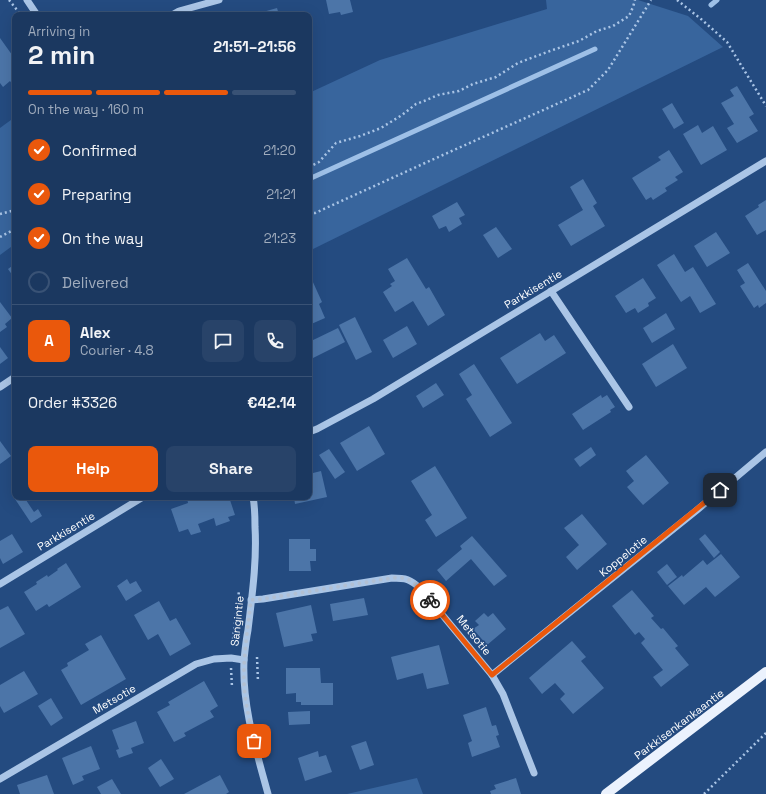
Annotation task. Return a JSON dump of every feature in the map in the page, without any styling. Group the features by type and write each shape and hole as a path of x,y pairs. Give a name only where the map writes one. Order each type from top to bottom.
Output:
{"main road":[{"name":"Parkkisenkankaantie","path":"606,794 766,672"}],"street":[{"path":"27,0 35,12"},
{"path":"178,12 219,0"},
{"name":"Parkkisentie","path":"312,431 373,399 766,161"},
{"path":"551,291 629,408"},
{"path":"0,387 12,379"},
{"name":"Koppelotie","path":"492,675 697,510 766,452"},
{"name":"Parkkisentie","path":"0,584 138,500"},
{"name":"Sangintie","path":"253,500 256,544 244,660 244,684 247,711 268,794"},
{"name":"Metsotie","path":"251,600 392,578 403,578 412,582 421,588 492,675 503,694 534,773"},
{"name":"Metsotie","path":"0,779 196,664 214,658 244,660"}],"path":[{"path":"10,0 19,12"},
{"path":"312,166 319,162 336,143 381,128 416,104 496,77 518,63 579,41 598,31 612,26 630,16 634,7 634,0"},
{"path":"312,213 315,213 425,162 588,90 608,70 651,0"},
{"path":"677,0 702,19 727,42 766,106"},
{"path":"0,214 12,211"},
{"path":"0,237 12,231"},
{"path":"257,650 258,685"},
{"path":"704,794 766,733"}],"shaded area":[{"path":"546,0 638,0 688,16 723,47 312,250 312,92 380,60 547,9"},
{"path":"12,119 12,246 0,255 0,128"},
{"path":"417,778 423,794 347,794"}],"building":[{"path":"326,0 350,0 353,12 341,15 340,12 329,14"},
{"path":"277,8 278,12 263,12"},
{"path":"0,38 12,55 12,84 10,81 3,87 0,83"},
{"path":"737,86 754,114 749,117 758,131 737,143 727,128 734,124 721,103 734,96 730,90"},
{"path":"672,103 684,123 674,129 662,109"},
{"path":"698,125 702,133 713,126 727,150 701,165 683,134"},
{"path":"669,150 683,172 675,177 678,180 665,188 667,191 653,200 651,197 646,200 632,178 661,160 658,157"},
{"path":"583,179 597,203 593,206 605,226 571,246 558,225 583,210 570,187"},
{"path":"766,200 766,230 757,235 745,216 759,207 758,205"},
{"path":"457,202 465,215 459,218 462,224 449,232 446,226 439,229 432,216"},
{"path":"496,227 512,249 498,258 483,235"},
{"path":"716,232 730,253 707,267 694,246"},
{"path":"674,254 685,272 693,267 716,304 700,313 690,296 681,302 657,265"},
{"path":"407,258 426,289 429,287 445,315 428,326 413,301 395,312 383,292 392,286 390,284 395,281 388,269"},
{"path":"748,263 766,291 766,303 759,308 758,305 754,308 740,286 745,283 737,270"},
{"path":"12,266 12,275 8,269"},
{"path":"643,278 656,298 648,303 649,306 638,313 635,308 626,313 615,296"},
{"path":"312,280 322,302 319,304 325,318 312,324"},
{"path":"0,302 12,318 5,324 7,327 0,332"},
{"path":"666,313 675,329 652,343 643,328"},
{"path":"355,317 372,352 356,360 339,325"},
{"path":"407,326 417,344 393,358 383,340"},
{"path":"338,328 345,342 312,358 312,341"},
{"path":"540,333 545,341 554,335 566,353 517,384 500,358"},
{"path":"673,344 687,368 656,387 642,364"},
{"path":"0,347 8,358 0,364"},
{"path":"474,364 512,423 490,437 466,399 472,395 459,374"},
{"path":"436,383 444,395 423,408 416,396"},
{"path":"601,395 602,398 607,395 615,407 610,410 611,412 583,430 572,414"},
{"path":"369,426 385,454 357,471 340,443"},
{"path":"0,441 11,456 0,464"},
{"path":"591,447 596,455 580,467 574,459"},
{"path":"329,449 345,472 335,479 319,455"},
{"path":"646,455 669,483 643,505 627,487 634,481 626,471"},
{"path":"435,466 467,518 436,537 425,520 432,515 411,481"},
{"path":"321,471 327,497 295,504 294,500 312,500 312,473"},
{"path":"16,500 26,500 34,512 38,509 42,516 31,523"},
{"path":"187,500 230,500 235,515 228,517 230,521 216,526 214,518 198,524 201,532 191,535 188,529 179,532 171,509 188,503"},
{"path":"582,514 607,544 577,570 566,557 579,545 564,528"},
{"path":"12,534 23,552 3,564 0,558 0,541"},
{"path":"705,534 720,552 714,558 699,539"},
{"path":"472,536 507,576 494,586 471,559 446,581 437,570 462,549 460,546"},
{"path":"289,539 310,539 310,549 316,549 316,561 310,561 311,571 289,571"},
{"path":"721,554 740,577 715,597 706,587 684,605 668,586 682,575 683,577 703,560 707,565"},
{"path":"66,563 81,587 49,607 47,604 36,611 24,592 37,584 36,582 47,575 48,577"},
{"path":"667,564 677,577 667,585 657,572"},
{"path":"127,579 130,584 136,581 142,591 126,601 117,586"},
{"path":"632,590 654,616 651,618 661,629 663,628 678,646 675,648 689,665 661,687 653,677 663,670 641,643 645,639 639,632 635,635 612,606"},
{"path":"364,598 368,615 333,621 330,604"},
{"path":"159,601 170,621 176,618 191,644 170,656 158,634 148,640 134,615"},
{"path":"311,605 317,633 311,634 313,641 284,647 276,613"},
{"path":"8,606 25,634 0,648 0,610"},
{"path":"484,613 488,617 493,613 506,629 487,645 473,629 479,625 475,621"},
{"path":"101,635 126,679 81,705 61,670 68,666 67,663 89,650 85,644"},
{"path":"572,641 586,657 581,661 604,688 573,714 560,699 565,694 555,683 542,694 529,678"},
{"path":"439,645 449,684 427,689 423,673 397,680 391,657"},
{"path":"286,668 320,668 321,683 333,683 333,705 301,705 301,702 296,702 296,693 286,694"},
{"path":"24,671 38,694 4,713 0,706 0,685"},
{"path":"204,681 218,706 210,711 214,717 184,733 186,736 174,742 157,712 170,705 168,702"},
{"path":"51,698 63,718 51,726 38,706"},
{"path":"486,707 492,726 496,725 499,735 496,736 500,747 472,757 468,743 472,741 463,715"},
{"path":"310,711 310,724 289,725 288,712"},
{"path":"136,721 144,743 131,748 133,753 119,758 116,750 119,749 112,730"},
{"path":"366,741 374,765 360,770 351,746"},
{"path":"91,746 100,769 82,776 84,780 73,785 62,758"},
{"path":"318,751 319,757 326,755 332,772 305,781 298,758"},
{"path":"161,759 174,779 160,787 148,768"},
{"path":"47,775 54,794 20,794 17,785"},
{"path":"220,775 229,792 226,794 184,794"},
{"path":"516,778 521,794 491,794 490,791 496,789 494,785"},
{"path":"112,779 121,794 101,794 97,787"}],"waterway":[{"path":"711,5 717,0"},
{"path":"312,178 595,49"}],"way so far":[{"path":"254,741 247,711 244,684 244,660 251,600 392,578 403,578 412,582 421,588 430,600"}],"route":[{"path":"430,600 492,675 720,490"}]}
